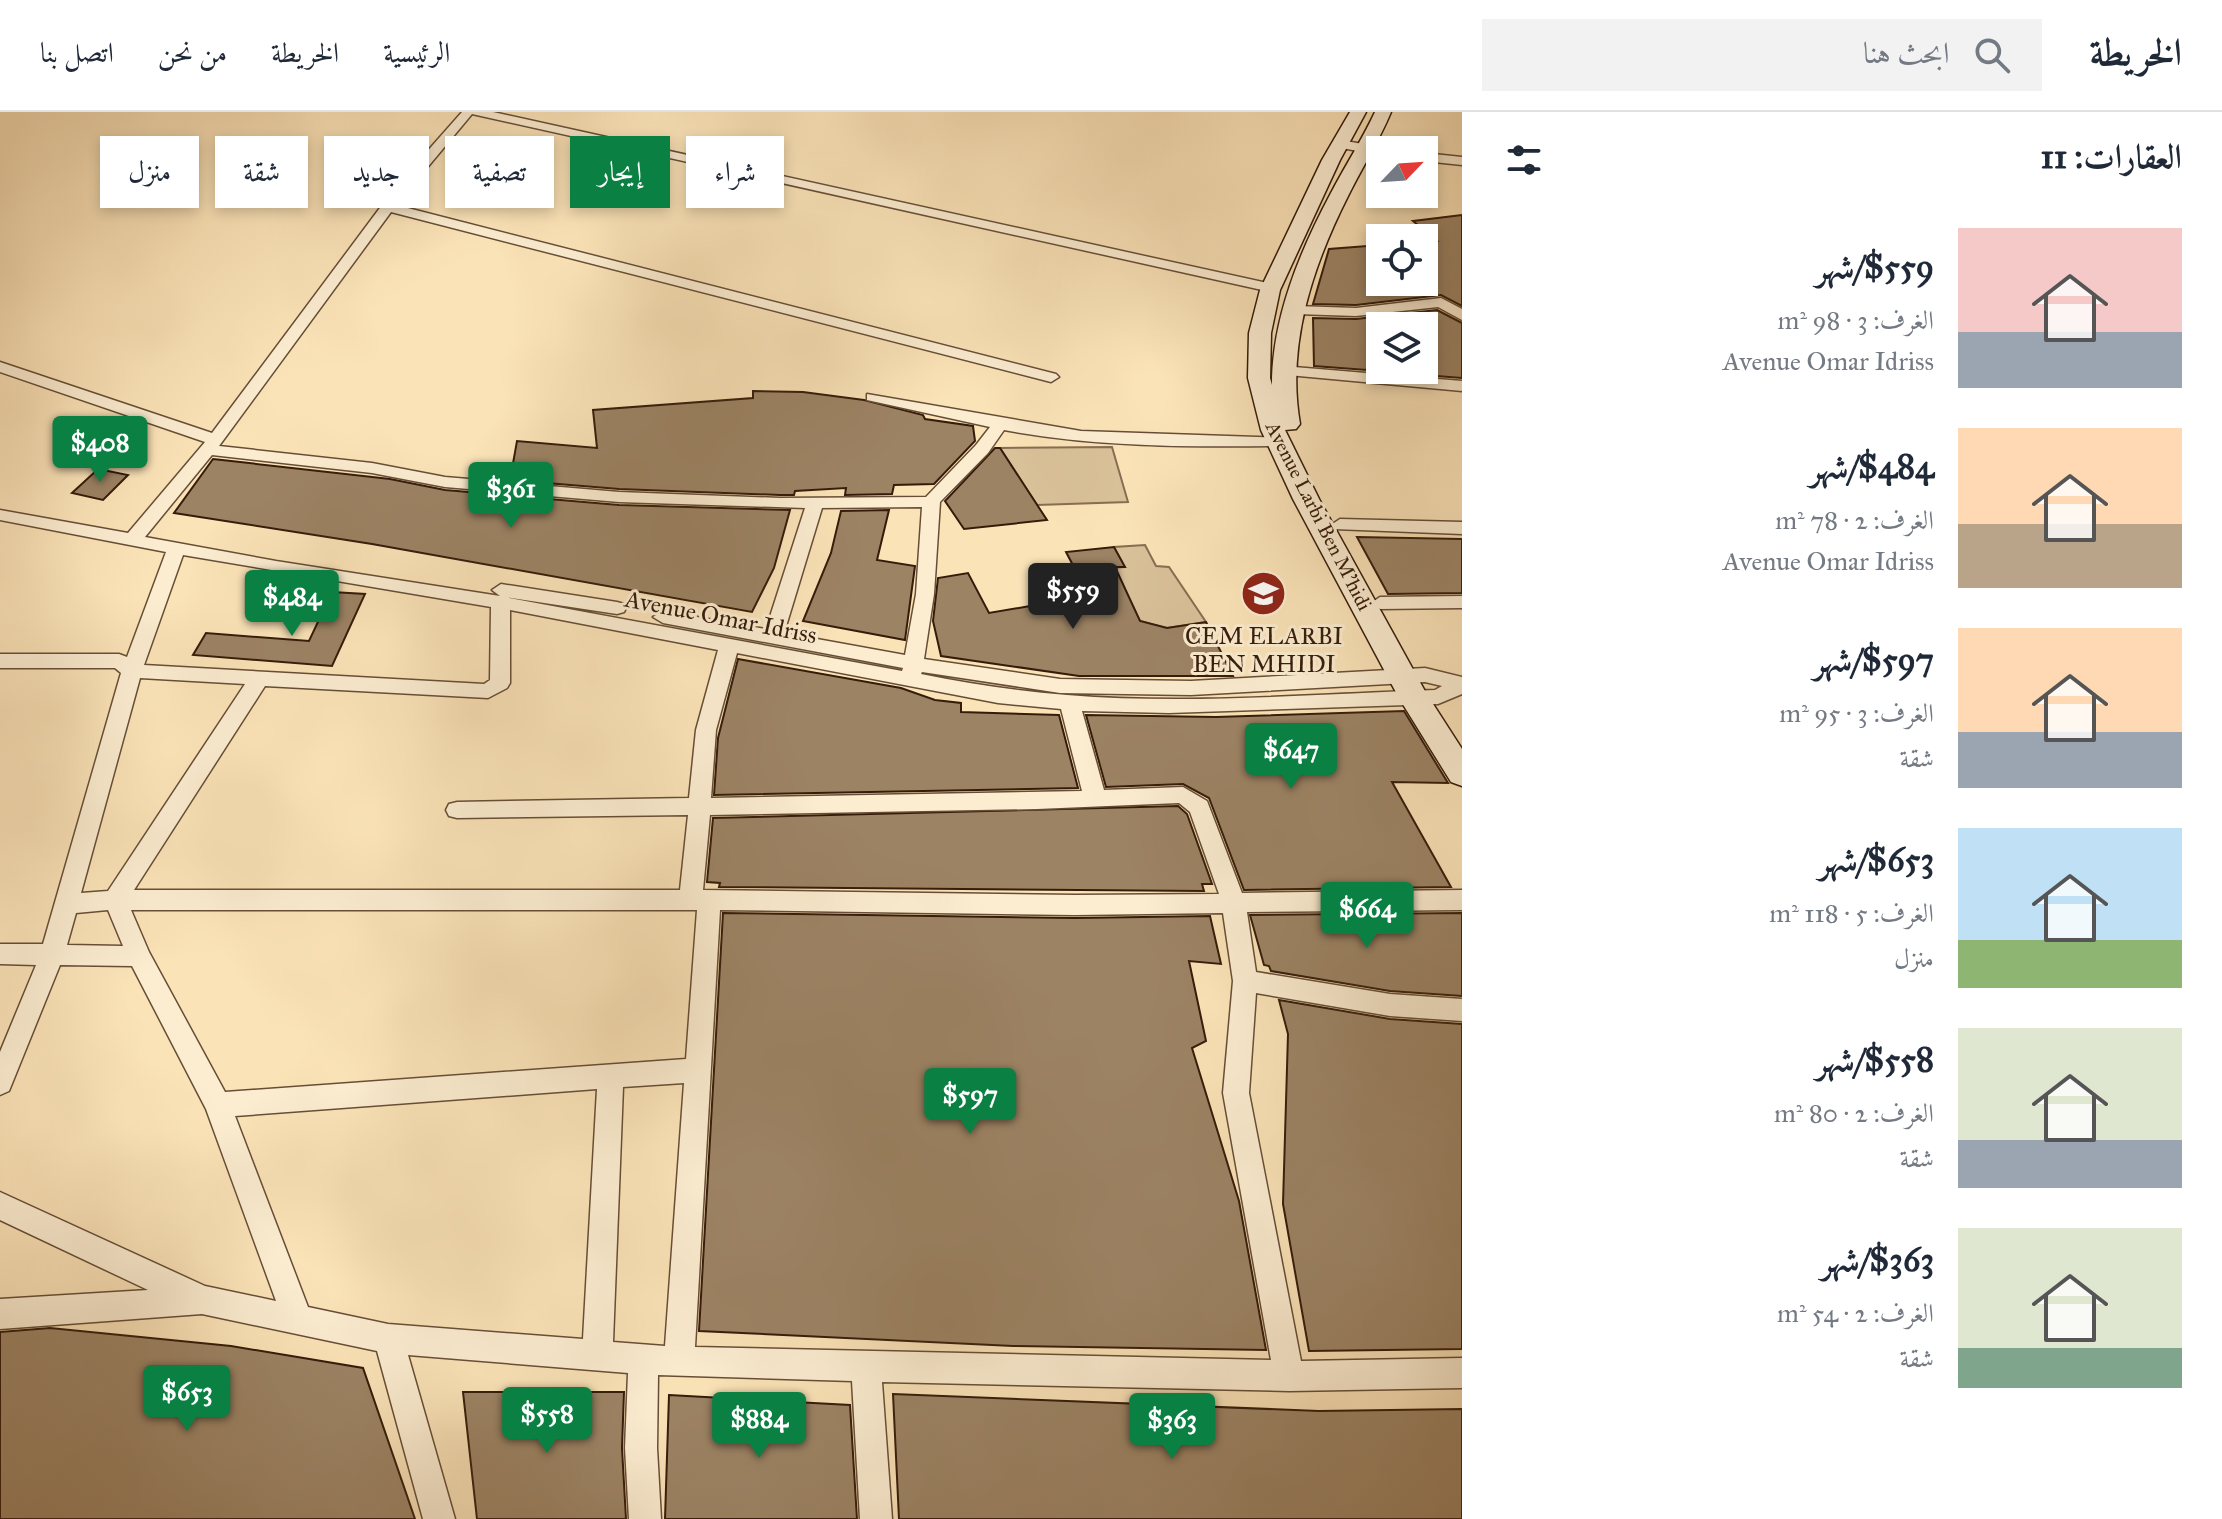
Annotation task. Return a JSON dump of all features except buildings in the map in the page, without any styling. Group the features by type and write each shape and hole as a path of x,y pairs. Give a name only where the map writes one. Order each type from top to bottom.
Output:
{"main road":[{"name":"Avenue Larbi Ben M'hidi","path":"1358,112 1263,309 1258,357 1264,402 1279,441 1332,548 1414,675 1462,774"},
{"path":"1376,136 1383,112"},
{"path":"1366,159 1334,204 1310,257 1282,371 1284,410 1301,456 1340,525 1414,675"},
{"path":"1426,697 1462,733"}],"street":[{"path":"429,158 468,112"},
{"path":"477,112 1271,288"},
{"path":"1340,144 1366,149"},
{"path":"1438,158 1462,161"},
{"path":"136,534 212,445 387,208"},
{"path":"392,208 1051,377"},
{"path":"1296,310 1356,312 1441,302 1462,316"},
{"path":"0,367 212,445 513,489 673,500 931,502"},
{"path":"1282,371 1462,386"},
{"path":"873,397 1050,433 1131,440 1279,441"},
{"path":"912,671 925,594 931,502 939,490 982,449 1001,423"},
{"path":"0,503 136,534 399,580 534,593 773,637 912,671 1116,689 1252,686 1414,675 1462,684"},
{"path":"773,637 815,503"},
{"name":"Avenue Omar Idriss","path":"0,515 136,534 176,548 729,645 912,671 998,696 1070,703 1169,706 1426,697"},
{"path":"1340,525 1462,528"},
{"path":"0,1083 52,956 132,671 176,548"},
{"path":"1380,603 1462,602"},
{"path":"0,661 119,661 132,671 494,690 500,683 501,603"},
{"path":"679,1362 696,1070 700,900 698,805 706,730 729,645"},
{"path":"115,900 261,676"},
{"path":"1426,697 1462,684"},
{"path":"1070,703 1095,798"},
{"path":"457,810 1189,797 1199,807 1233,901 1245,981 1236,1093 1289,1376"},
{"path":"68,904 115,900 700,900 1075,905 1462,900"},
{"path":"115,900 139,956 218,1105 299,1322"},
{"path":"0,954 139,956"},
{"path":"1245,981 1390,1005 1462,1010"},
{"path":"218,1105 696,1070"},
{"path":"597,1356 611,1076"},
{"path":"0,1206 203,1300 388,1339 679,1362 1289,1376 1462,1373"},
{"path":"0,1314 203,1300"},
{"path":"388,1339 439,1519"},
{"path":"643,1360 641,1448 645,1519"},
{"path":"866,1366 876,1519"}],"shaded area":[{"path":"1112,447 1128,502 1037,505 1000,448"},
{"path":"1145,545 1156,566 1169,567 1206,622 1167,628 1140,621 1129,599 1095,601 1075,570 1124,567 1114,547"}],"place":[{"name":"CEM ELARBI BEN MHIDI","path":"1264,594"}]}
